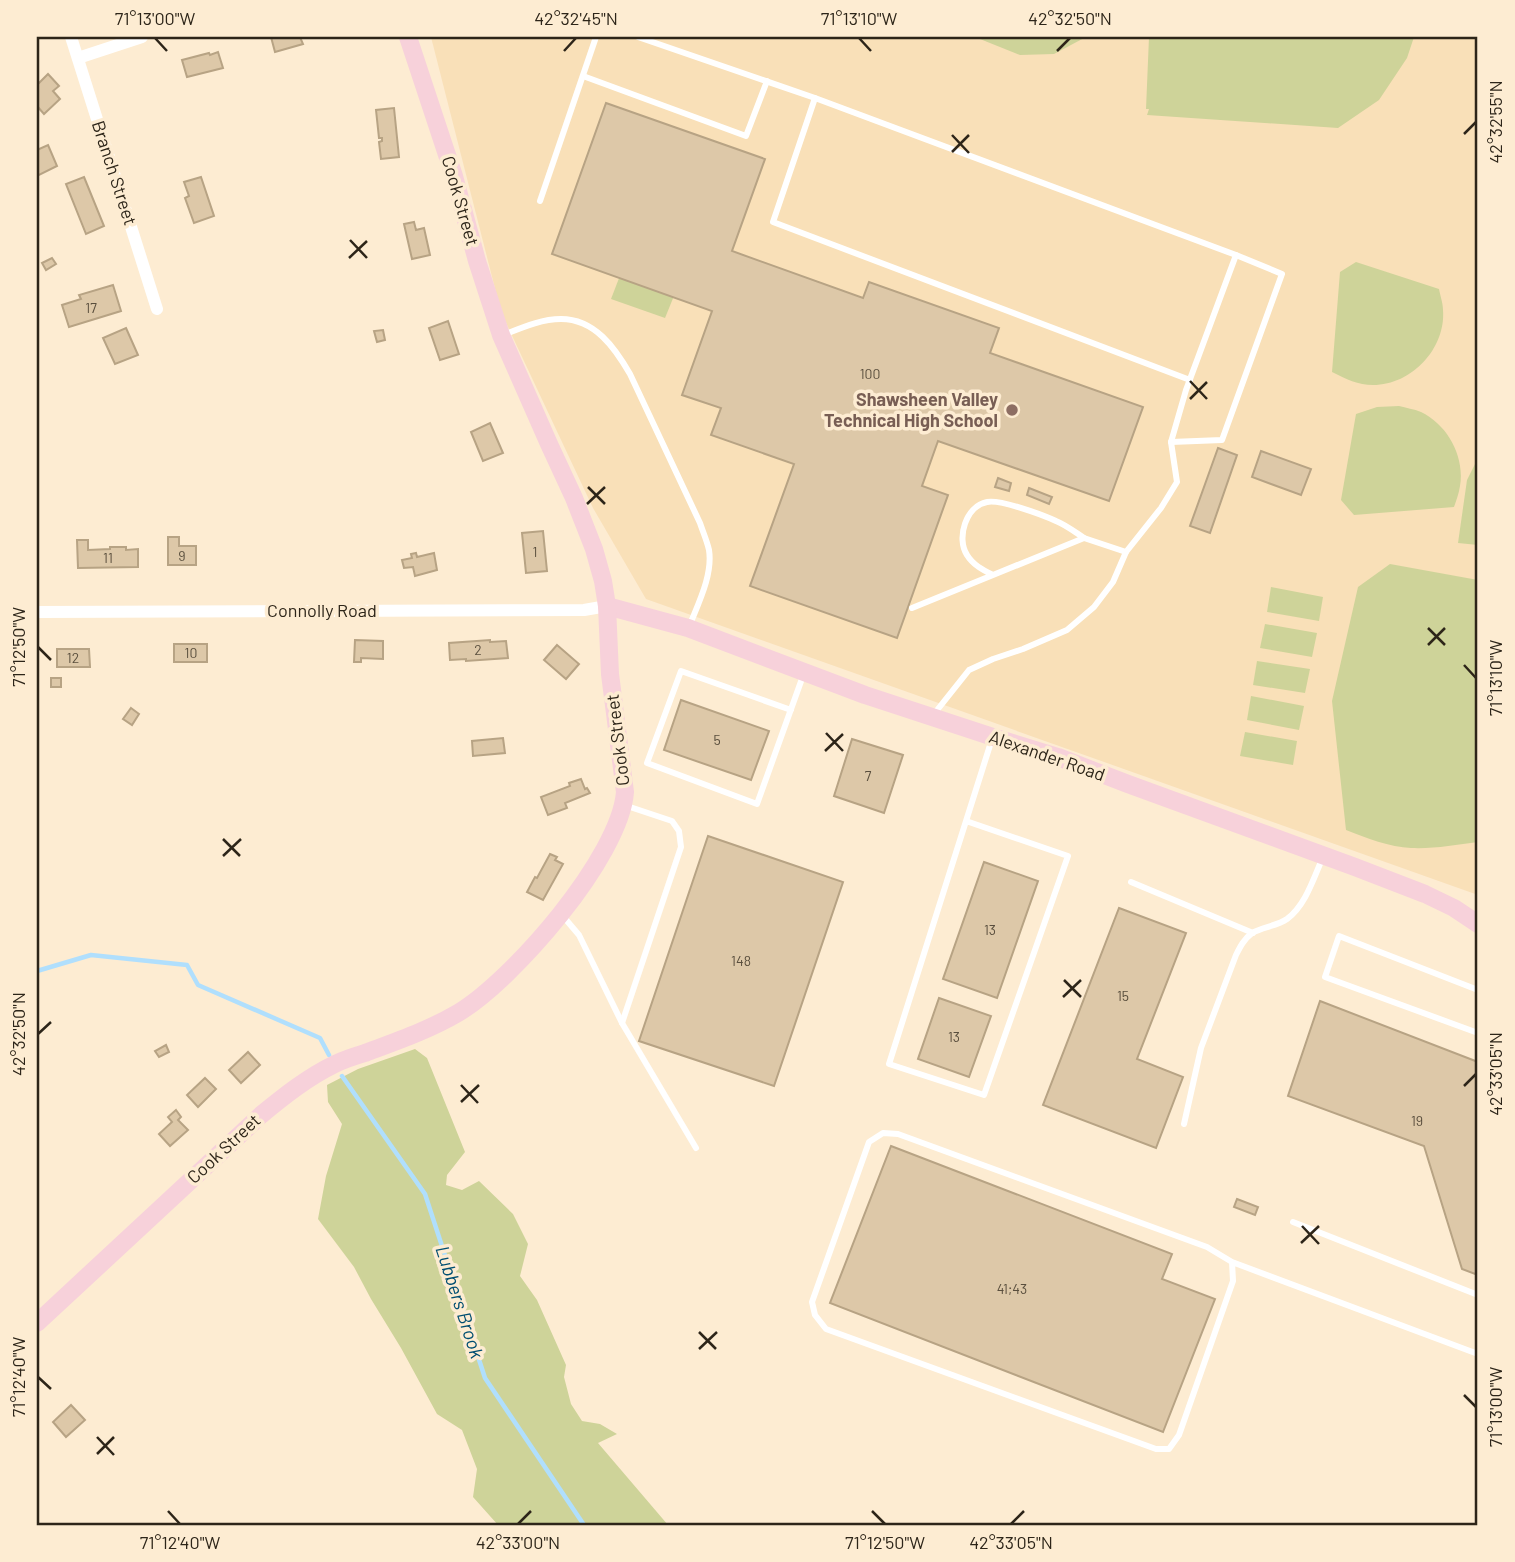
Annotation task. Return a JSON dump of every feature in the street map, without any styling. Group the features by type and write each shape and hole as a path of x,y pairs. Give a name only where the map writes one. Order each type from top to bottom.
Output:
{"street":[{"name":"Branch Street","path":"71,37 157,309"},
{"path":"78,58 142,37"},
{"name":"Cook Street","path":"37,1323 286,1094 336,1063 436,1025 478,1000 540,939 573,898 606,847 624,805 625,792 610,674 607,606 594,549 502,335 408,37"},
{"name":"Connolly Road","path":"37,612 583,610 607,606"},
{"name":"Alexander Road","path":"607,606 688,628 865,695 1058,757 1425,894 1454,908 1478,924"}],"lane":[{"path":"540,201 596,37"},
{"path":"638,37 815,98 1282,274 1222,440 1171,442"},
{"path":"583,76 746,136 767,81"},
{"path":"815,98 773,222 1190,380"},
{"path":"932,717 969,670 1067,630 1094,607 1113,582 1126,552 1161,508 1177,482 1171,442 1190,380 1236,255"},
{"path":"502,335 541,322 561,319 579,322 592,328 606,339 618,354 706,539 709,566 688,628"},
{"path":"993,575 978,567 967,556 962,544 968,516 984,502 997,501 1055,520 1084,538 1126,552"},
{"path":"912,608 1084,538"},
{"path":"791,710 681,671 647,762 757,804 791,710 804,671"},
{"path":"966,821 1068,856 984,1095 889,1064 966,821 993,737"},
{"path":"622,1023 681,847 679,831 672,821 624,805"},
{"path":"1184,1124 1201,1048 1236,955 1243,942 1253,933 1287,919 1298,908 1324,855"},
{"path":"1132,882 1253,933"},
{"path":"561,913 579,935 622,1023 696,1148"},
{"path":"1478,990 1339,936 1325,976 1478,1033"},
{"path":"1231,1262 1233,1281 1179,1435 1169,1449 1156,1449 826,1329 815,1315 812,1302 869,1142 883,1133 898,1134 1207,1247 1231,1262 1478,1354"},
{"path":"1293,1222 1478,1295"}],"shaded area":[{"name":"Shawsheen Valley Technical High School","path":"431,37 1478,37 1478,895 646,599 593,508 501,312"}],"green space":[{"path":"975,37 1086,37 1054,54 1020,55"},
{"path":"1149,37 1414,37 1407,58 1379,100 1338,128 1147,115"},
{"path":"1356,262 1439,289 1443,307 1439,338 1424,362 1401,379 1373,385 1362,384 1332,372 1340,272"},
{"path":"621,273 676,291 665,318 611,299"},
{"path":"1399,406 1431,418 1447,433 1453,443 1461,475 1454,507 1354,515 1341,500 1356,414 1377,407"},
{"path":"1478,458 1478,545 1458,543 1467,480"},
{"path":"1390,564 1478,580 1478,842 1411,848 1386,844 1346,830 1332,701 1358,587"},
{"path":"1271,587 1323,597 1319,621 1267,612"},
{"path":"1265,624 1317,633 1312,657 1260,648"},
{"path":"1257,661 1310,669 1305,693 1253,685"},
{"path":"1251,696 1304,706 1299,730 1247,720"},
{"path":"1245,732 1297,741 1293,765 1240,756"},
{"path":"415,1049 427,1058 465,1152 447,1175 446,1185 462,1190 479,1181 513,1214 528,1244 520,1276 537,1300 566,1365 564,1377 571,1404 582,1421 600,1424 617,1434 598,1443 668,1525 498,1525 473,1497 477,1469 462,1430 437,1414 354,1267 318,1219 326,1176 342,1124 328,1102 327,1085 358,1069"}],"building":[{"path":"271,37 300,37 303,44 275,52"},
{"path":"218,52 223,68 187,77 182,60"},
{"path":"48,74 59,86 53,91 60,99 44,114 37,106 37,85"},
{"path":"606,103 765,159 732,251 863,298 869,282 999,328 990,353 1143,407 1109,501 938,441 922,486 948,495 897,638 750,586 794,464 711,435 721,408 682,395 712,311 552,254"},
{"path":"394,108 399,157 381,159 379,142 382,138 379,138 376,110"},
{"path":"48,145 57,166 37,176 37,150"},
{"path":"84,177 104,226 86,234 66,184"},
{"path":"201,177 214,216 194,223 185,198 189,196 184,182"},
{"path":"414,222 416,230 424,228 430,255 412,259 404,224"},
{"path":"52,258 56,264 46,270 42,263"},
{"path":"113,285 121,311 69,327 62,305 81,299 79,295"},
{"path":"448,321 459,354 440,360 429,328"},
{"path":"126,328 138,355 115,364 103,338"},
{"path":"383,330 385,340 377,342 374,331"},
{"path":"490,423 503,453 483,461 471,432"},
{"path":"1218,448 1237,455 1210,533 1190,526"},
{"path":"1261,451 1311,469 1301,495 1252,477"},
{"path":"998,478 1011,483 1009,491 995,487"},
{"path":"1029,488 1052,497 1049,504 1027,495"},
{"path":"543,531 547,571 526,573 522,533"},
{"path":"168,537 179,537 179,546 196,546 196,565 168,565"},
{"path":"77,540 88,540 88,550 110,547 138,549 138,567 78,568"},
{"path":"416,553 417,557 434,553 437,570 415,576 413,567 404,568 402,560 412,558 411,554"},
{"path":"355,640 383,641 383,659 361,658 361,662 354,662"},
{"path":"506,641 508,658 450,660 449,643"},
{"path":"174,644 207,644 207,662 174,662"},
{"path":"557,645 579,664 566,679 544,660"},
{"path":"57,649 89,649 90,667 57,667"},
{"path":"51,678 61,678 61,687 51,687"},
{"path":"681,700 769,731 751,780 664,750"},
{"path":"131,708 139,714 132,725 123,719"},
{"path":"503,738 505,753 473,756 472,741"},
{"path":"852,739 903,755 884,813 834,796"},
{"path":"581,779 590,793 565,803 567,808 548,815 541,797"},
{"path":"708,836 843,882 774,1086 639,1041"},
{"path":"550,854 563,864 543,900 527,892"},
{"path":"984,862 1038,881 997,998 943,979"},
{"path":"1119,908 1186,933 1137,1059 1183,1077 1156,1148 1043,1105"},
{"path":"939,998 991,1016 969,1077 918,1059"},
{"path":"1320,1001 1478,1062 1478,1275 1462,1269 1424,1146 1288,1096"},
{"path":"166,1045 169,1052 159,1057 155,1051"},
{"path":"248,1052 260,1065 241,1083 229,1070"},
{"path":"205,1078 216,1089 198,1107 187,1095"},
{"path":"176,1110 181,1117 178,1120 188,1130 170,1146 159,1134 172,1122 168,1117"},
{"path":"891,1146 1172,1254 1162,1279 1215,1299 1163,1432 830,1303"},
{"path":"1237,1199 1258,1207 1255,1215 1234,1207"},
{"path":"71,1405 85,1420 66,1437 53,1422"}],"waterway":[{"name":"Lubbers Brook","path":"37,971 91,955 187,965 198,985 320,1038 329,1055"},
{"name":"Lubbers Brook","path":"342,1076 425,1194 485,1378 584,1525"}],"place":[{"name":"Shawsheen Valley Technical High School","path":"1012,410"}]}
